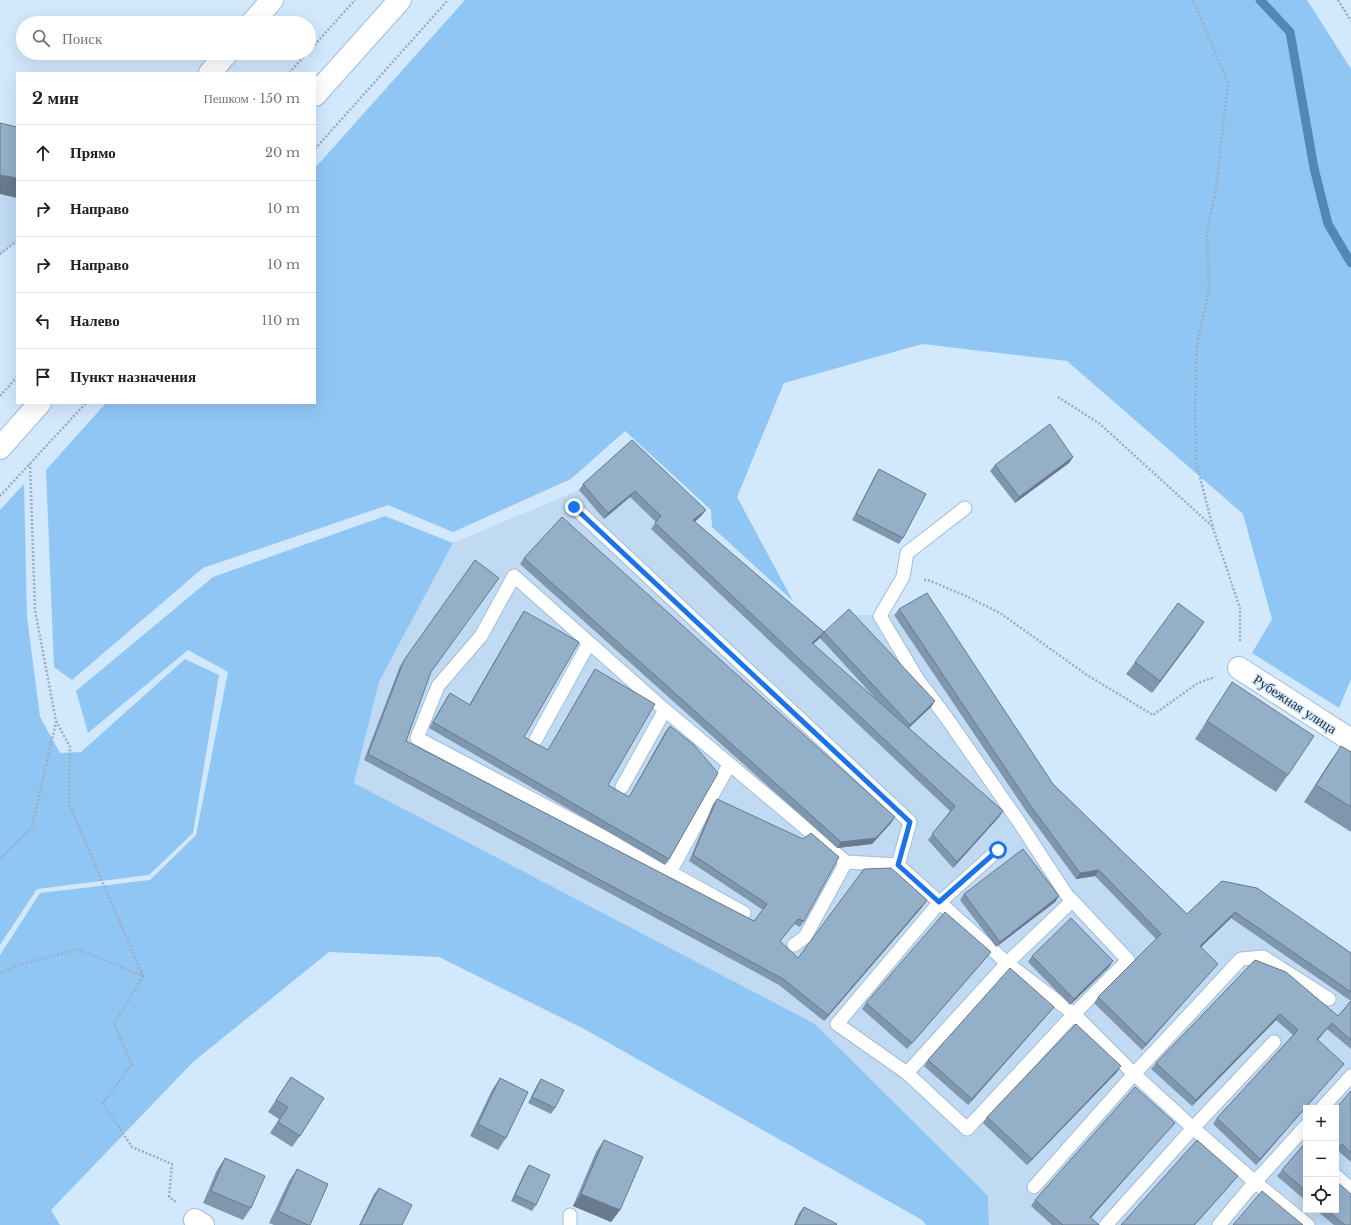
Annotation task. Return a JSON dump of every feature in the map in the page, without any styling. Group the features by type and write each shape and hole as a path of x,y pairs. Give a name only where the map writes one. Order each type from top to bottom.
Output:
{"street":[{"path":"258,16 272,0"},
{"path":"316,94 400,0"},
{"path":"211,72 221,60"},
{"path":"0,448 39,404"},
{"name":"Рубежная улица","path":"1239,668 1351,740"}],"lane":[{"path":"574,507 910,822 898,865"},
{"path":"965,508 907,553 903,577 880,616 918,680 1019,822 1066,894 1128,960 1074,1014 967,1129 907,1073 837,1024 939,902 998,850"},
{"path":"744,913 670,872 417,738 438,686 481,636 514,576 665,710 846,862 898,865 1007,963 1074,1014 1134,1074 1193,1128 1255,1182 1308,1225"},
{"path":"536,739 589,643"},
{"path":"622,787 665,710"},
{"path":"670,872 729,765"},
{"path":"794,945 804,937 846,862"},
{"path":"907,1073 1007,963 1072,901"},
{"path":"1034,1187 1134,1074 1241,959 1262,957 1329,999"},
{"path":"1106,1225 1193,1128 1274,1042"},
{"path":"1325,1105 1351,1076"},
{"path":"1219,1225 1255,1182 1303,1129"},
{"path":"1337,1177 1351,1189"}],"path":[{"path":"316,43 355,0"},
{"path":"316,148 448,0"},
{"path":"903,577 928,580 966,596 1000,613 1087,675 1153,715 1198,683 1239,668 1240,608 1213,528 1196,462 1195,408 1197,345 1209,290 1207,231 1216,188 1228,83 1193,0"},
{"path":"1338,0 1351,21"},
{"path":"290,72 301,60"},
{"path":"0,254 16,242"},
{"path":"0,396 16,378"},
{"path":"1058,397 1100,424 1213,528"},
{"path":"0,496 85,404"},
{"path":"30,464 35,610 56,721 70,747 69,804 143,976"},
{"path":"0,860 32,827 56,721"},
{"path":"0,973 16,966 78,949 143,976"},
{"path":"143,976 114,1024 132,1064 103,1103 132,1147 172,1164 169,1197"}],"shaded area":[{"path":"465,0 1307,0 1351,69 1351,679 1339,708 1252,653 1272,619 1243,514 1067,361 922,344 784,383 737,497 793,601 712,527 711,510 625,431 571,479 453,532 388,505 203,568 72,680 54,667 46,470 105,404 316,404 316,167"},
{"path":"0,133 16,137 16,243 0,254"},
{"path":"628,446 689,526 819,638 845,615 894,615 923,599 1049,790 1183,920 1217,887 1351,961 1351,1225 989,1225 988,1196 354,783 379,682 453,543 579,490"},
{"path":"24,484 27,617 40,717 60,753 81,752 185,659 219,675 193,833 149,875 37,889 0,945 0,510"},
{"path":"385,516 453,543 379,682 354,783 815,1024 988,1196 989,1225 926,1225 922,1220 586,1030 439,957 329,952 193,1062 51,1210 60,1225 0,1225 0,955 40,893 150,880 196,835 228,672 188,650 88,733 76,691 213,577"}],"building":[{"path":"0,123 16,127 16,178 0,175"},
{"path":"1050,424 1073,457 1019,497 995,465"},
{"path":"632,440 706,510 693,520 824,632 812,643 1003,811 957,862 932,834 955,806 655,523 661,516 635,491 608,513 583,484"},
{"path":"879,469 926,494 903,538 856,514"},
{"path":"562,517 895,817 876,838 841,842 524,558"},
{"path":"475,560 499,578 431,672 406,741 754,921 767,904 693,855 717,799 803,839 811,833 839,857 804,921 798,919 780,941 798,958 864,869 891,868 927,900 828,1015 783,979 368,754 404,660"},
{"path":"927,593 1053,784 1187,914 1222,881 1257,888 1351,953 1351,992 1235,912 1200,946 1218,964 1146,1044 1098,997 1161,934 1099,870 1080,873 1030,805 899,609"},
{"path":"1178,603 1204,622 1160,681 1135,662"},
{"path":"849,609 935,701 910,725 824,632"},
{"path":"524,611 579,642 524,737 548,750 595,669 655,704 608,785 629,797 670,726 694,745 718,773 669,859 433,722 450,693 470,705"},
{"path":"1232,682 1314,736 1288,775 1207,721"},
{"path":"1341,746 1351,752 1351,807 1316,785"},
{"path":"1023,849 1059,896 1000,942 964,894"},
{"path":"945,912 991,952 912,1043 866,1003"},
{"path":"1071,918 1113,961 1074,999 1032,956"},
{"path":"1255,960 1286,972 1338,1016 1351,1001 1351,1040 1332,1023 1317,1039 1344,1064 1308,1105 1303,1105 1303,1110 1260,1159 1217,1118 1298,1030 1280,1014 1196,1100 1156,1063"},
{"path":"1010,968 1054,1007 972,1099 928,1060"},
{"path":"1076,1024 1121,1066 1032,1159 987,1117"},
{"path":"291,1077 324,1098 300,1136 278,1122 288,1107 276,1100"},
{"path":"500,1078 528,1092 506,1138 478,1124"},
{"path":"541,1079 564,1090 555,1108 532,1097"},
{"path":"1135,1087 1175,1123 1090,1217 1099,1225 1063,1225 1035,1200"},
{"path":"1351,1091 1351,1153 1342,1144 1339,1148 1339,1105"},
{"path":"604,1140 643,1157 620,1210 581,1194"},
{"path":"1197,1140 1238,1176 1194,1225 1121,1225"},
{"path":"1303,1146 1303,1188 1282,1170"},
{"path":"225,1158 265,1176 251,1208 211,1191"},
{"path":"529,1165 550,1175 536,1205 515,1195"},
{"path":"297,1169 328,1184 310,1225 278,1211"},
{"path":"1339,1184 1351,1194 1351,1225 1345,1225 1331,1213 1339,1213"},
{"path":"379,1188 412,1205 402,1225 360,1225"},
{"path":"1262,1191 1303,1225 1233,1225"},
{"path":"804,1207 837,1224 795,1225"}],"waterway":[{"path":"1260,0 1290,32 1314,168 1328,224 1351,263"}],"route":[{"path":"574,507 910,822 898,865 939,902 998,850"}]}
